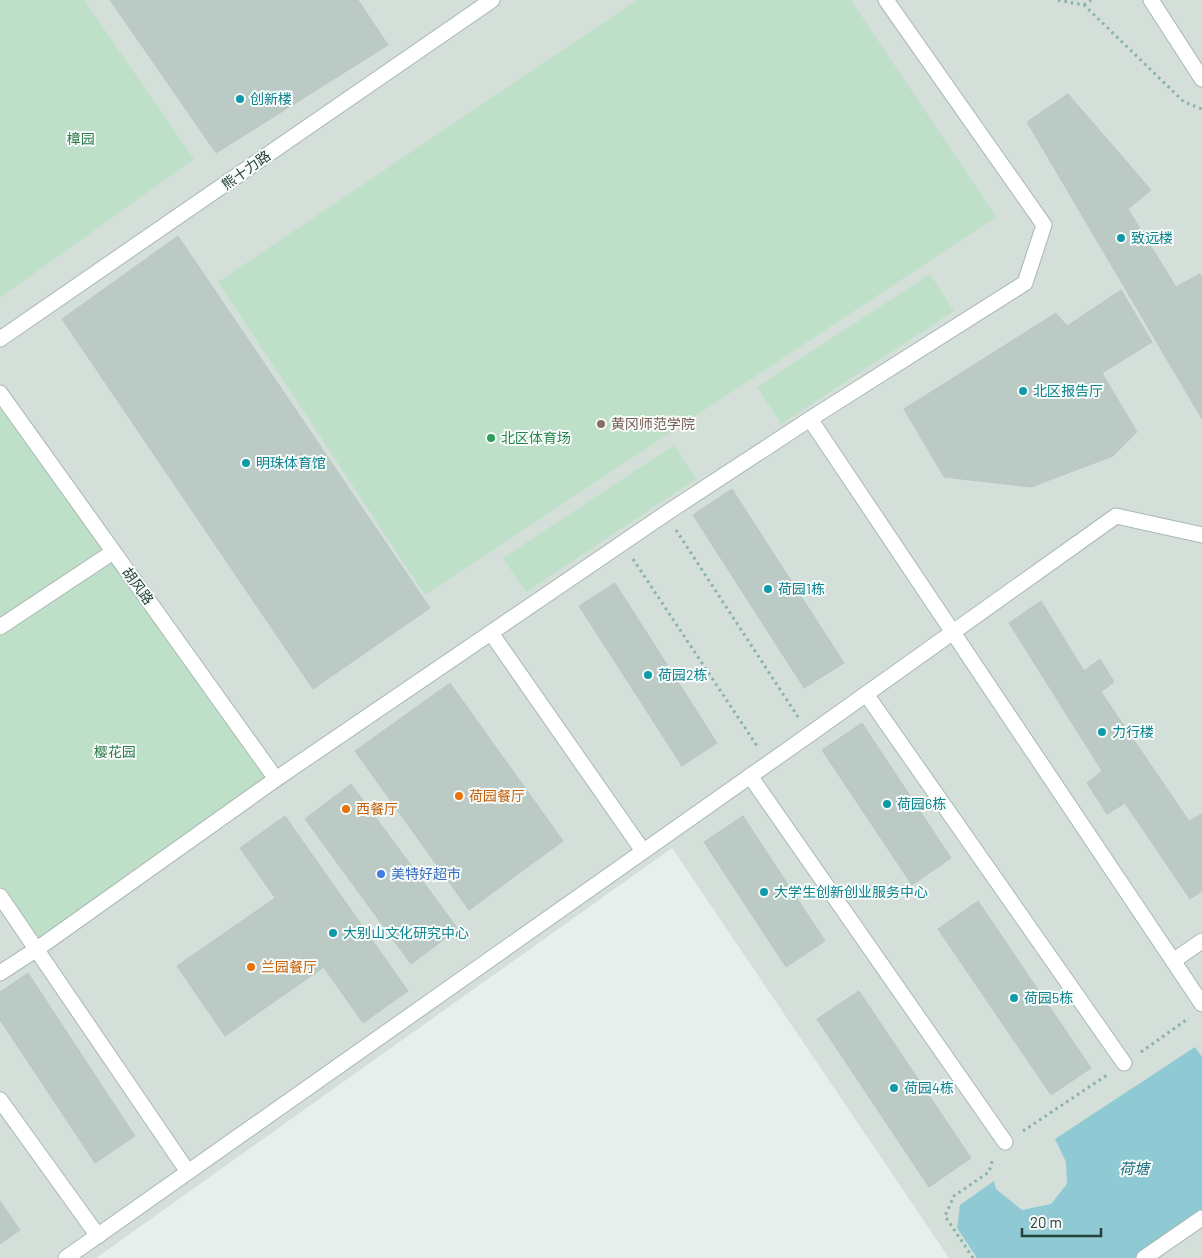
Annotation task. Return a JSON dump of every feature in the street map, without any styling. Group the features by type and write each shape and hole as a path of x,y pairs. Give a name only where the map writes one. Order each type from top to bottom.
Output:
{"street":[{"name":"熊十力路","path":"0,339 492,0"},
{"path":"0,973 37,949 276,779 665,514 810,419 1025,283 1044,225 886,0"},
{"path":"1151,0 1202,79"},
{"name":"胡风路","path":"0,393 276,779"},
{"path":"810,419 1173,961 1198,1009"},
{"path":"66,1258 1116,516 1202,535"},
{"path":"0,627 113,552"},
{"path":"491,633 644,851"},
{"path":"866,694 1124,1064"},
{"path":"750,776 1005,1142"},
{"path":"0,896 188,1172"},
{"path":"1173,961 1202,941"},
{"path":"0,1100 98,1236"},
{"path":"1144,1258 1202,1218"}],"path":[{"path":"1058,0 1084,5 1184,102 1202,109"},
{"path":"1084,5 1091,0"},
{"path":"665,514 810,734"},
{"path":"623,543 768,763"},
{"path":"972,1258 945,1216 954,1196 989,1172 994,1154 1005,1142 1124,1064 1198,1009"}],"shaded area":[{"name":"黄冈师范学院","path":"0,0 1202,0 1202,1258 949,1258 672,848 96,1258 0,1258"}],"green space":[{"name":"樟园","path":"0,0 84,0 194,159 0,298"},
{"name":"北区体育场","path":"637,0 851,0 996,217 425,595 218,282"},
{"path":"930,274 954,311 781,424 757,387"},
{"name":"樱花园","path":"0,393 276,779 37,949 0,896"},
{"path":"674,445 696,479 526,592 503,558"}],"water":[{"name":"荷塘","path":"1195,1047 1202,1057 1202,1217 1139,1258 977,1258 957,1228 960,1205 994,1181 996,1189 1022,1210 1051,1204 1067,1184 1066,1162 1055,1139"}],"building":[{"name":"创新楼","path":"110,0 358,0 388,45 216,153"},
{"name":"致远楼","path":"1068,94 1151,190 1128,209 1176,287 1200,274 1202,278 1202,419 1027,122"},
{"name":"明珠体育馆","path":"178,236 430,608 313,689 62,319"},
{"name":"北区报告厅","path":"1121,290 1152,342 1102,373 1137,432 1113,456 1031,487 944,477 904,409 1056,313 1067,326"},
{"name":"荷园1栋","path":"732,489 844,663 804,688 693,515"},
{"name":"荷园2栋","path":"615,583 717,743 682,766 579,606"},
{"name":"力行楼","path":"1041,601 1084,671 1100,659 1114,682 1101,692 1189,821 1202,814 1202,891 1190,899 1125,803 1107,814 1087,783 1102,771 1009,623"},
{"name":"荷园餐厅","path":"450,683 563,841 469,910 355,751"},
{"name":"荷园6栋","path":"862,723 951,858 912,885 822,750"},
{"name":"美特好超市","path":"351,784 458,929 411,964 305,819"},
{"name":"大别山文化研究中心","path":"285,816 408,991 363,1023 240,848"},
{"name":"大学生创新创业服务中心","path":"743,816 825,941 786,967 704,842"},
{"name":"兰园餐厅","path":"275,898 324,967 225,1036 177,966"},
{"name":"荷园5栋","path":"978,901 1091,1068 1051,1095 938,929"},
{"path":"28,973 135,1136 95,1163 0,1020 0,992"},
{"name":"荷园4栋","path":"859,991 971,1158 929,1187 817,1019"},
{"path":"0,1201 20,1230 0,1244"}],"place":[{"name":"创新楼","path":"240,99"},
{"name":"致远楼","path":"1121,238"},
{"name":"北区报告厅","path":"1023,391"},
{"name":"黄冈师范学院","path":"601,424"},
{"name":"北区体育场","path":"491,438"},
{"name":"明珠体育馆","path":"246,463"},
{"name":"荷园1栋","path":"768,589"},
{"name":"荷园2栋","path":"648,675"},
{"name":"力行楼","path":"1102,732"},
{"name":"荷园餐厅","path":"459,796"},
{"name":"荷园6栋","path":"887,804"},
{"name":"西餐厅","path":"346,809"},
{"name":"美特好超市","path":"381,874"},
{"name":"大学生创新创业服务中心","path":"764,892"},
{"name":"大别山文化研究中心","path":"333,933"},
{"name":"兰园餐厅","path":"251,967"},
{"name":"荷园5栋","path":"1014,998"},
{"name":"荷园4栋","path":"894,1088"}]}
